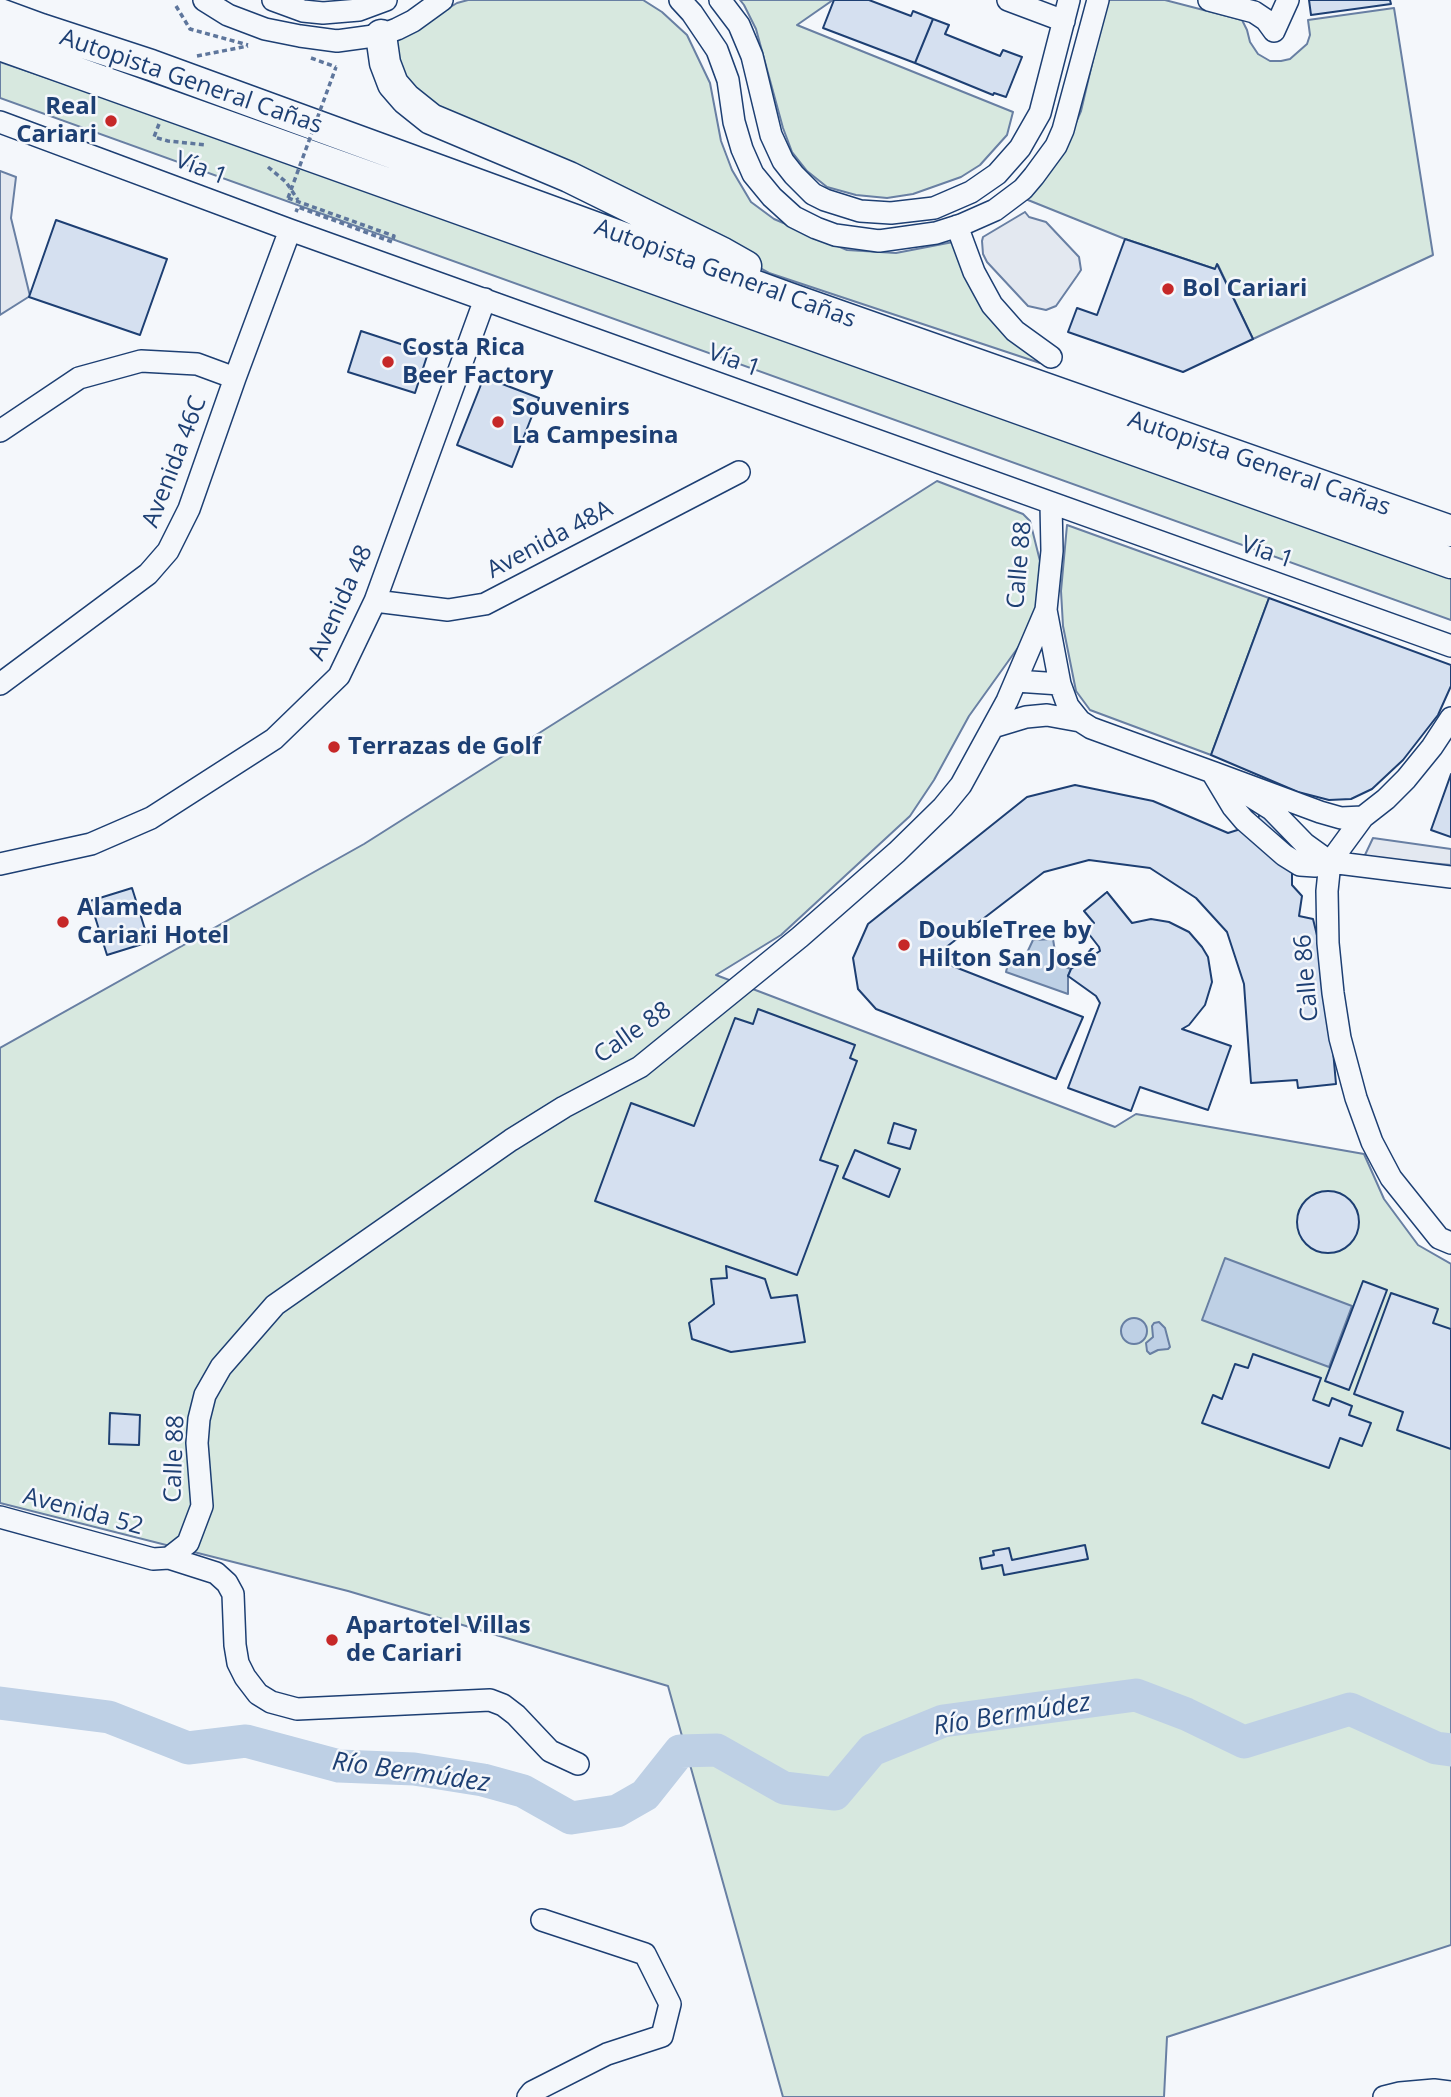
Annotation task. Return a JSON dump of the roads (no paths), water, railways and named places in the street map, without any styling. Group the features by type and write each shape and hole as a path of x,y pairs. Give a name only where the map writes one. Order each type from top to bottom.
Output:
{"highway":[{"path":"0,7 41,29"},
{"name":"Autopista General Cañas","path":"0,14 151,65 789,298 1451,531"},
{"path":"381,35 393,84 415,108 431,119 569,177 700,242 752,270 789,298"},
{"name":"Autopista General Cañas","path":"0,45 1451,563"}],"street":[{"path":"204,0 240,20 265,29 337,41 381,35 413,21 442,0"},
{"path":"272,0 303,11 340,13 359,10 386,0"},
{"path":"680,0 717,50 728,80 734,122 742,149 754,174 783,209 794,217 816,228 854,238 879,241 949,229 995,210 1023,189 1056,146 1067,117 1098,0"},
{"path":"720,0 738,26 752,56 771,135 783,161 804,186 825,200 843,208 891,213 934,208 971,192 997,174 1020,148 1030,134 1043,103 1069,0"},
{"path":"1008,0 1064,21"},
{"path":"1209,0 1254,12 1266,20 1274,31 1287,0"},
{"name":"Vía 1","path":"0,122 290,230 1451,646"},
{"path":"971,192 983,216"},
{"path":"934,208 992,305 1016,331 1051,357"},
{"name":"Avenida 46C","path":"0,684 148,574 168,551 189,509 234,378 290,230"},
{"name":"Avenida 48","path":"0,864 91,844 151,818 274,739 340,676 375,601 485,299"},
{"path":"0,431 79,378 141,361 197,364 234,378"},
{"name":"Avenida 48A","path":"375,601 448,611 485,604 739,471"},
{"name":"Calle 88","path":"161,1558 188,1543 202,1506 197,1443 205,1395 221,1367 275,1305 511,1140 564,1107 640,1067 800,937 897,852 943,807 961,785 993,727 1046,610 1052,551 1051,504"},
{"path":"1046,610 1060,684 1068,706 1080,721 1091,728 1320,812 1340,818 1363,817"},
{"path":"1016,681 1060,684"},
{"path":"993,727 1026,717 1047,715 1080,721"},
{"path":"1331,862 1363,817 1406,779 1451,718"},
{"path":"1212,772 1271,809 1305,844 1331,862 1451,877"},
{"name":"Calle 86","path":"1331,862 1328,943 1333,993 1340,1038 1356,1098 1372,1142 1391,1178 1439,1238 1451,1243"},
{"name":"Avenida 52","path":"0,1517 216,1573 233,1594 238,1663 244,1677 258,1693 271,1702 297,1709 490,1700 503,1705 516,1715 550,1751 578,1764"},
{"path":"528,2097 531,2092 607,2054 662,2036 670,2004 645,1954 542,1920"},
{"path":"1384,2097 1434,2090 1451,2092"}],"water":[{"path":"1053,939 1057,964 1071,969 1068,976 1068,994 1006,972 1009,959 1025,957 1033,940"},
{"path":"1225,1258 1352,1306 1329,1367 1202,1320"},
{"path":"1134,1318 1143,1322 1147,1331 1143,1340 1134,1344 1125,1340 1121,1331 1125,1322"},
{"path":"1159,1322 1165,1328 1170,1347 1150,1354 1146,1343 1153,1337 1152,1326"}],"waterway":[{"name":"Río Bermúdez","path":"0,1703 109,1717 188,1748 246,1741 339,1766 414,1769 483,1780 523,1791 571,1818 617,1811 645,1795 680,1751 717,1750 784,1788 835,1794 872,1750 943,1721 1136,1695 1186,1714 1244,1742 1350,1709 1436,1748 1451,1750"}],"place":[{"name":"Real Cariari","path":"111,121"},
{"name":"Bol Cariari","path":"1168,289"},
{"name":"Costa Rica Beer Factory","path":"388,362"},
{"name":"Souvenirs La Campesina","path":"498,422"},
{"name":"Terrazas de Golf","path":"334,747"},
{"name":"Alameda Cariari Hotel","path":"63,922"},
{"name":"DoubleTree by Hilton San José","path":"904,945"},
{"name":"Apartotel Villas de Cariari","path":"332,1640"}]}
